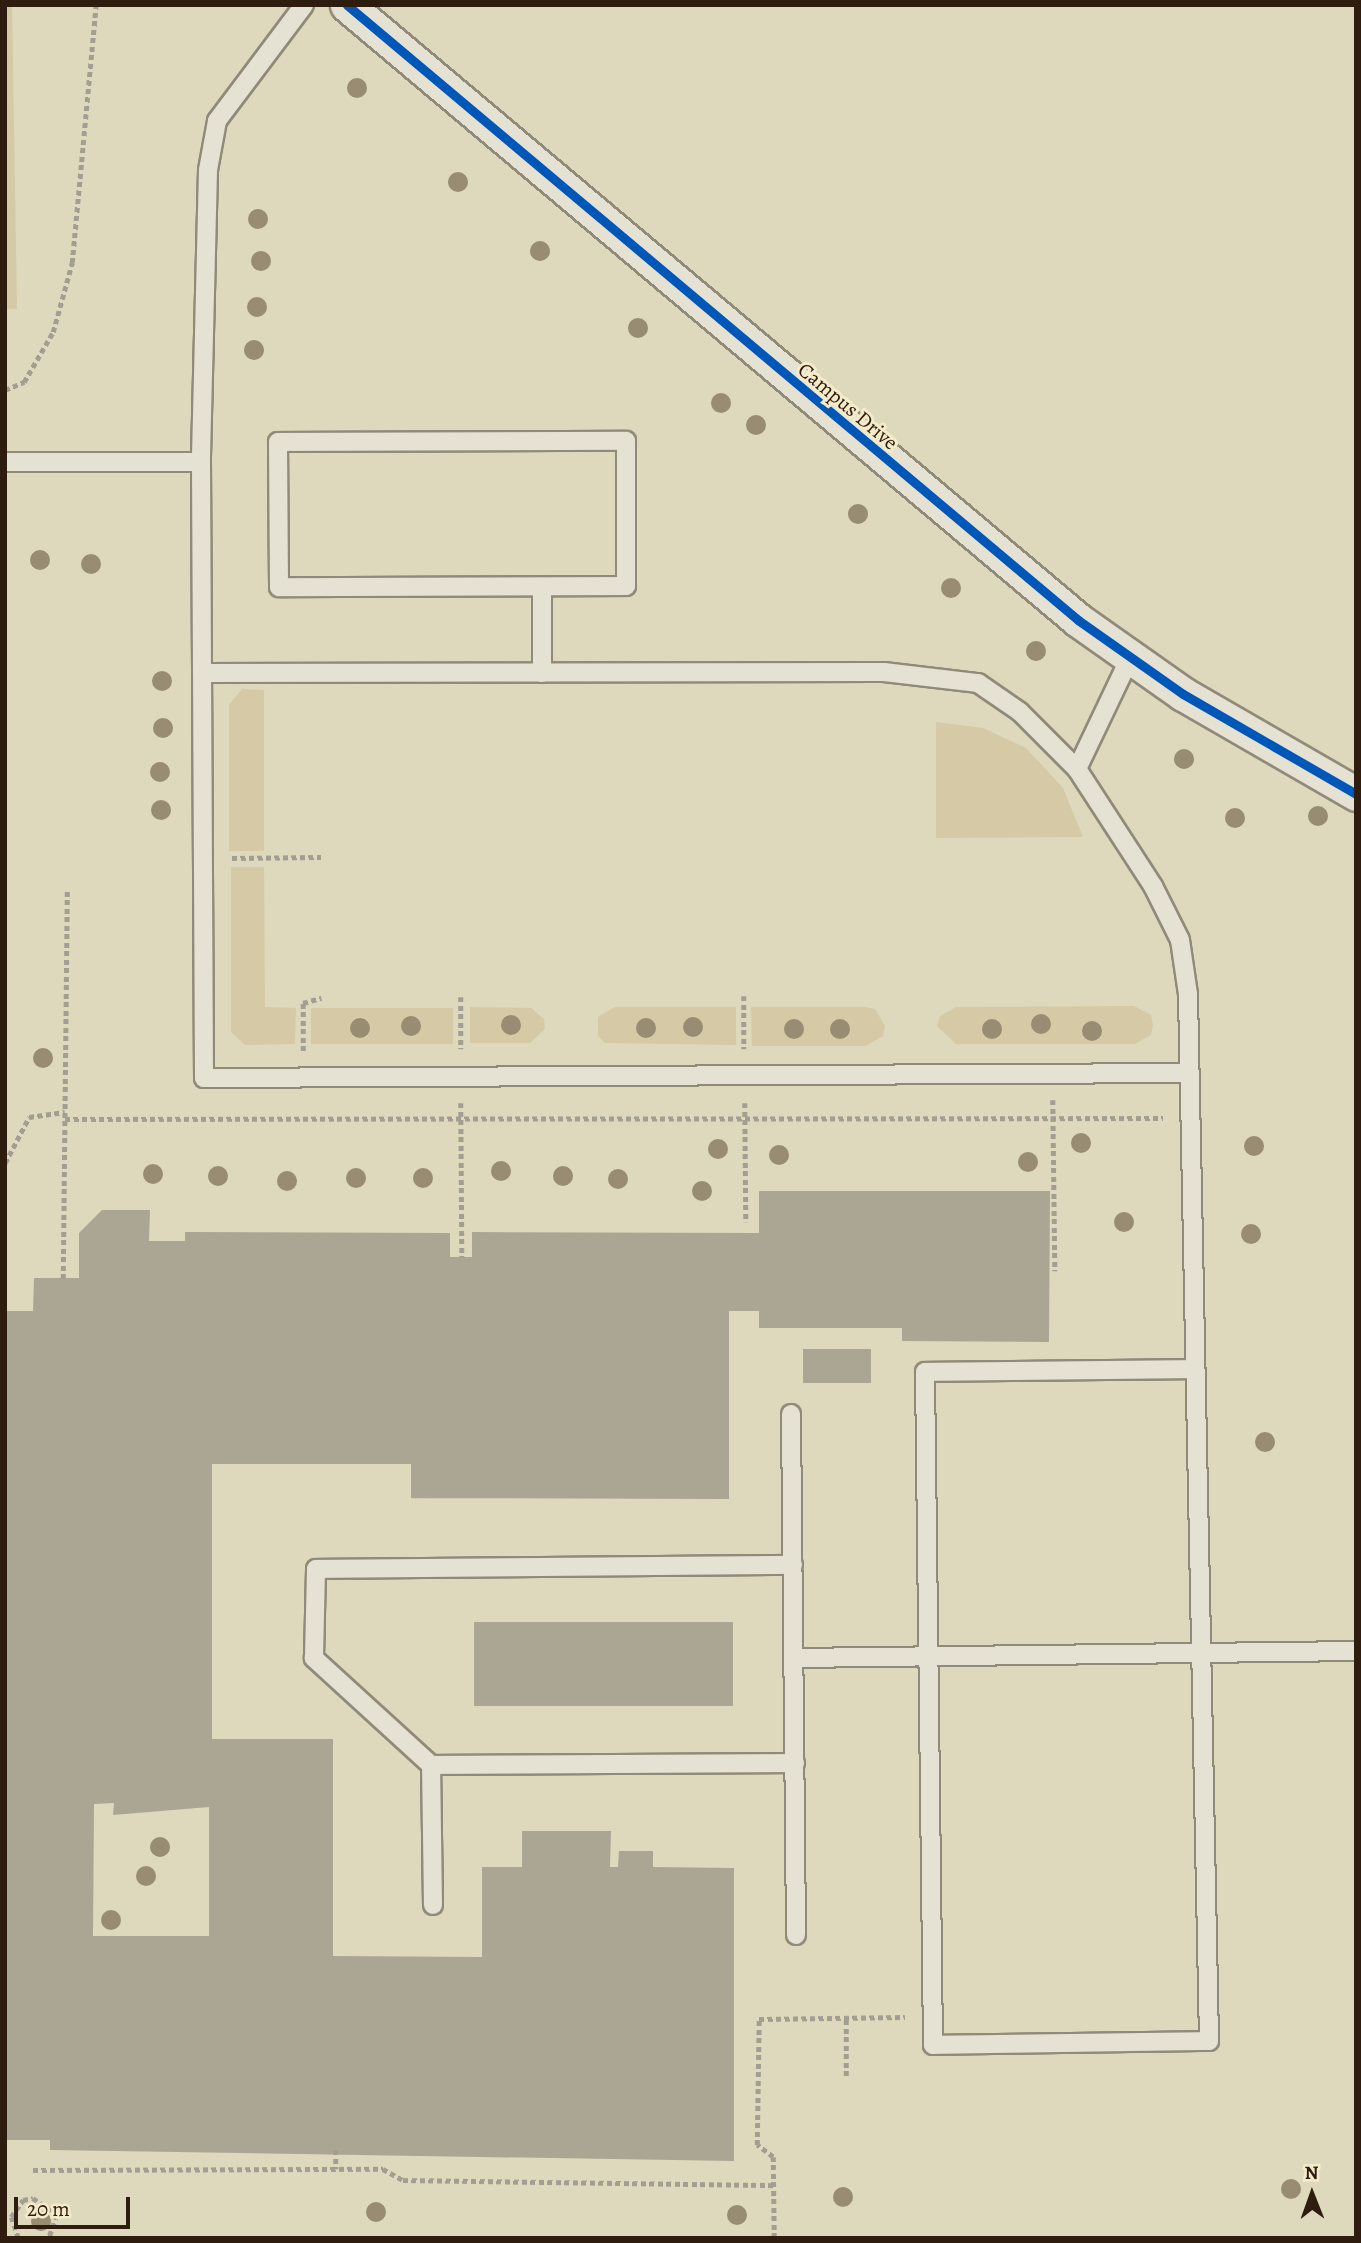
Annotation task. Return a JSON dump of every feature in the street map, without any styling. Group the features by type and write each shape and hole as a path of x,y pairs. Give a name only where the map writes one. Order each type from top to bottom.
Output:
{"street":[{"name":"Campus Drive","path":"347,5 1028,581 1130,658 1356,794"}],"lane":[{"path":"304,5 217,121 208,170 201,462 204,1078 1189,1073"},
{"path":"626,441 626,586 542,587 279,587 278,442 626,441"},
{"path":"5,462 201,462"},
{"path":"542,587 542,673"},
{"path":"1077,769 1130,658"},
{"path":"202,673 884,673 978,683 1020,712 1077,769 1180,940 1189,1073 1193,1369 1204,1653 1209,2041 933,2045 925,1372 1193,1369"},
{"path":"791,1414 796,1935"},
{"path":"793,1564 316,1569 314,1658 431,1765 795,1763"},
{"path":"794,1658 1356,1651"},
{"path":"431,1765 433,1905"}],"path":[{"path":"5,390 24,382 53,332 72,262 96,5"},
{"path":"203,858 320,857"},
{"path":"64,1279 67,888"},
{"path":"744,996 746,1222"},
{"path":"461,997 462,1257"},
{"path":"1053,1074 1055,1271"},
{"path":"5,1163 29,1116 1190,1118"},
{"path":"774,2238 773,2157 757,2145 759,2019 932,2016"},
{"path":"846,2017 846,2076"},
{"path":"336,2150 336,2169"},
{"path":"33,2170 383,2169 403,2180 775,2185"},
{"path":"18,2238 11,2217 23,2200 33,2198 57,2215 49,2238"}],"shaded area":[{"path":"5,5 12,5 17,309 5,309"},
{"path":"242,689 264,690 264,851 229,851 229,705"},
{"path":"936,722 983,728 1026,748 1063,788 1083,837 936,838"},
{"path":"231,867 264,867 265,1007 296,1008 295,1044 245,1045 231,1032"},
{"path":"1134,1006 1151,1015 1153,1025 1151,1035 1135,1044 956,1044 937,1026 940,1016 956,1007"},
{"path":"470,1007 531,1008 544,1019 545,1029 530,1043 470,1043"},
{"path":"615,1007 736,1007 736,1045 605,1043 598,1036 598,1017"},
{"path":"751,1007 865,1007 875,1009 885,1026 883,1036 866,1046 752,1046"},
{"path":"311,1008 453,1008 453,1044 311,1044"}],"building":[{"path":"759,1191 1050,1191 1049,1342 902,1341 902,1328 759,1328 759,1311 729,1311 729,1499 411,1498 411,1464 212,1464 212,1739 333,1739 333,1956 482,1957 482,1867 522,1867 522,1831 611,1831 610,1867 618,1867 619,1851 653,1851 653,1867 734,1868 734,2161 50,2150 50,2140 5,2140 5,1311 33,1311 34,1278 79,1278 79,1233 102,1210 150,1210 149,1241 185,1241 185,1232 450,1233 450,1257 472,1257 472,1232 759,1233","holes":["114,1803 113,1815 209,1807 209,1936 93,1936 94,1804"]},
{"path":"803,1349 871,1349 871,1383 803,1383"},
{"path":"474,1622 733,1622 733,1706 474,1706"}],"cycle path":[{"path":"347,5 1078,620 1183,694 1356,794"}]}
